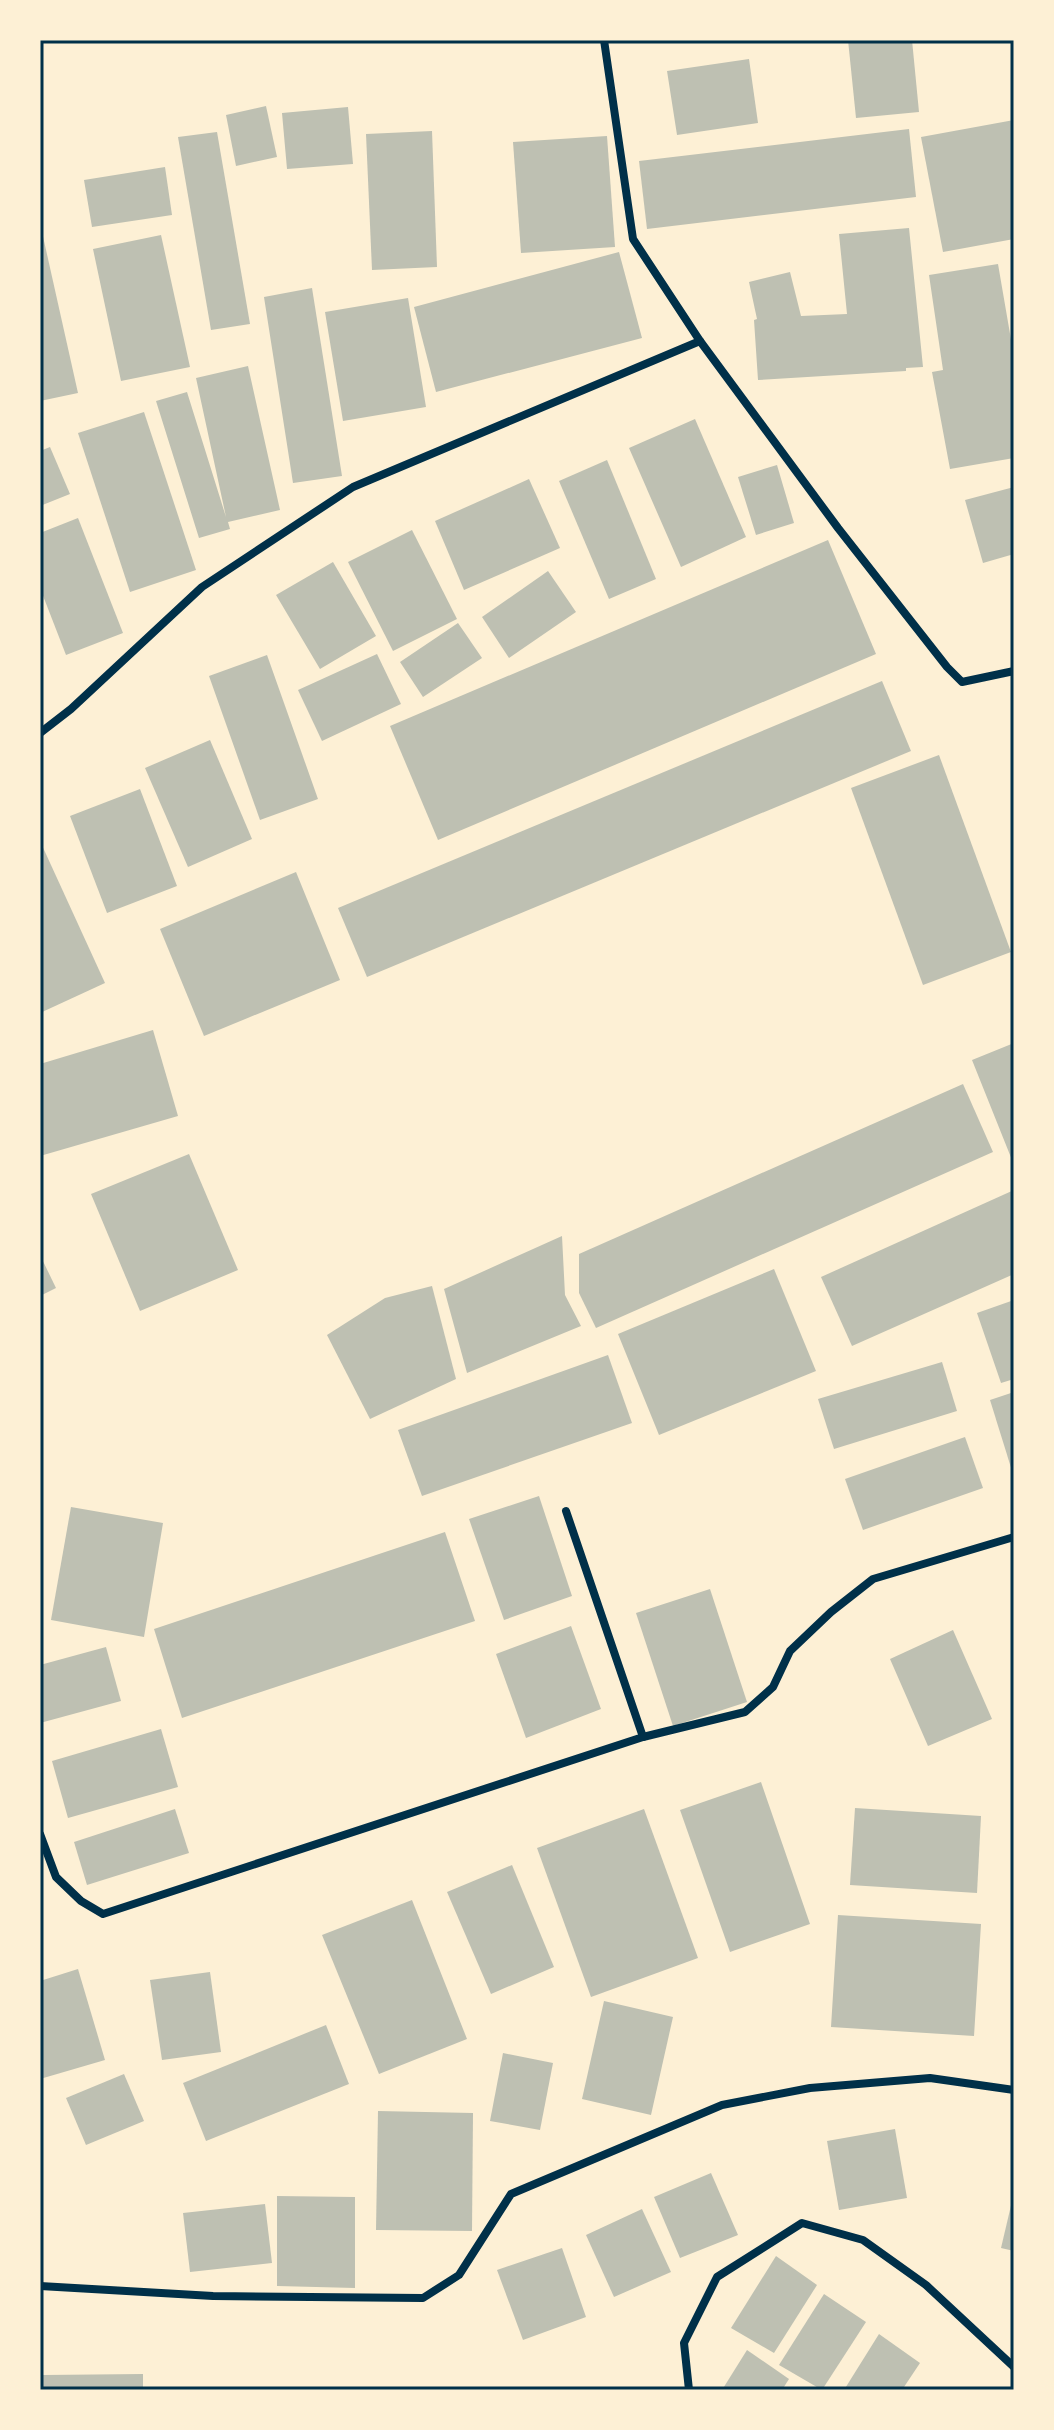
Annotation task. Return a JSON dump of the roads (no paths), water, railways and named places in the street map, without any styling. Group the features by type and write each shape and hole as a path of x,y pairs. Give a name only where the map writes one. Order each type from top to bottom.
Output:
{"street":[{"path":"604,40 633,239 700,341 838,528 947,667 962,682 1014,671"},
{"path":"40,733 71,709 202,587 353,487 700,341"},
{"path":"566,1511 643,1737"},
{"path":"40,1834 56,1877 81,1901 103,1914 643,1737 745,1712 773,1687 790,1651 831,1612 873,1579 1014,1537"},
{"path":"40,2286 213,2296 423,2298 459,2275 511,2194 722,2105 810,2088 930,2078 1014,2090"},
{"path":"689,2390 684,2343 717,2277 802,2223 863,2240 926,2285 1014,2367"}]}
